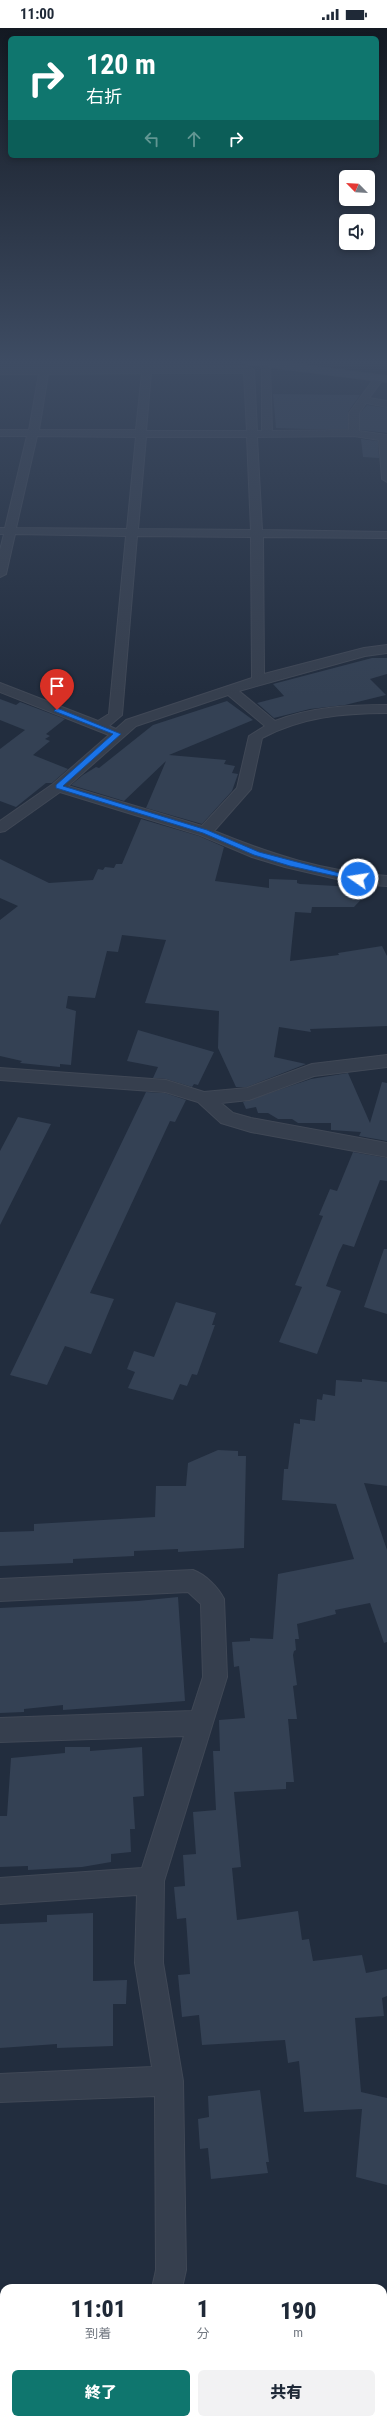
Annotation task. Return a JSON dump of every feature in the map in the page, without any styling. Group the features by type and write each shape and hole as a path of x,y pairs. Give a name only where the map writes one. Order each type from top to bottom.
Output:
{"street":[{"path":"0,574 5,531 22,473"},
{"path":"99,727 116,715 138,473"},
{"path":"255,473 257,534 258,680"},
{"path":"5,531 387,535"},
{"path":"0,828 58,786 131,723 258,680 364,652 387,649"},
{"path":"0,687 117,734"},
{"path":"229,689 272,726"},
{"path":"205,832 244,789 256,736 272,726 308,715 351,708 387,709"},
{"path":"58,786 205,832 257,854 290,864 358,879 387,881"},
{"path":"0,1074 166,1086 204,1098 249,1094 312,1070 387,1061"},
{"path":"204,1098 227,1118 251,1125 387,1150"},
{"path":"0,1590 193,1581 212,1599 215,1677 151,1881 149,1963 169,2081 171,2270 168,2284"},
{"path":"0,1730 201,1723"},
{"path":"0,1891 151,1881"},
{"path":"0,2088 169,2081"}],"building":[{"path":"372,658 387,658 387,674 370,679 386,695 345,705 310,709 274,718 257,703 284,696 273,684"},
{"path":"0,699 16,705 20,702 65,719 46,734 50,736 45,739 50,741 33,755 68,769 52,783 46,783 16,807 0,801 0,749 25,730 0,720"},
{"path":"227,701 253,720 169,755 226,760 224,764 235,766 232,773 238,774 232,791 202,824 146,808 166,761 124,801 71,785 96,767 99,768 153,725"},
{"path":"141,819 199,836 224,847 215,881 269,888 269,879 297,880 297,883 300,884 372,888 354,907 312,907 311,913 295,912 290,961 339,955 338,953 382,946 387,956 387,1026 310,1029 311,1032 279,1027 274,1057 306,1064 247,1087 236,1087 218,1048 219,1011 145,1003 166,940 122,935 118,952 107,951 95,998 68,996 66,1008 76,1011 71,1065 60,1064 60,1067 20,1063 22,1061 0,1056 0,920 18,906 0,898 0,859 49,883 93,880 98,869 103,870 105,867 114,868 116,864 122,864"},
{"path":"138,1030 214,1052 198,1085 194,1084 192,1087 166,1079 153,1078 158,1067 127,1061"},
{"path":"348,1073 370,1123 382,1082 387,1083 387,1141 359,1136 361,1132 331,1130 331,1123 298,1123 292,1119 278,1119 268,1113 258,1113 256,1107 246,1109 243,1102 311,1079"},
{"path":"146,1092 165,1093 186,1100 175,1122 170,1121 90,1293 114,1299 91,1354 65,1346 47,1385 10,1375"},
{"path":"18,1117 51,1124 0,1225 0,1151"},
{"path":"353,1152 387,1158 387,1181 380,1180 354,1247 343,1244 339,1252 326,1286 341,1291 317,1354 279,1342 302,1287 295,1285 323,1216 319,1215 330,1189 337,1191"},
{"path":"384,1249 387,1249 387,1314 364,1307"},
{"path":"176,1302 216,1313 212,1325 215,1325 197,1375 192,1374 187,1386 180,1384 173,1400 128,1388 135,1372 127,1369 134,1351 154,1357"},
{"path":"362,1379 387,1382 387,1486 364,1483 387,1550 387,1642 384,1643 370,1603 335,1610 336,1614 297,1624 299,1639 295,1639 296,1650 294,1651 293,1655 297,1685 293,1686 297,1719 288,1719 294,1782 286,1782 286,1789 234,1792 241,1867 232,1868 237,1920 298,1911 302,1940 309,1939 313,1961 362,1955 366,1973 387,1969 387,1996 382,1998 384,2016 355,2018 361,2092 387,2098 387,2185 356,2177 362,2109 304,2112 299,2061 288,2063 285,2040 202,2045 199,2015 182,2017 178,1975 190,1974 186,1918 177,1919 174,1887 185,1886 183,1855 196,1854 193,1812 216,1810 213,1751 220,1751 219,1720 245,1718 239,1666 234,1667 232,1642 250,1641 250,1638 273,1639 278,1574 354,1559 336,1504 282,1500 284,1469 288,1469 294,1423 300,1424 300,1419 315,1421 317,1399 322,1400 323,1394 335,1396 336,1380 362,1382"},
{"path":"218,1450 238,1451 238,1456 246,1456 244,1548 178,1552 178,1549 134,1551 134,1556 73,1559 73,1563 0,1566 0,1532 34,1531 34,1524 155,1517 156,1486 186,1486 188,1463"},
{"path":"178,1597 185,1701 63,1710 63,1705 24,1709 24,1712 0,1713 0,1608 138,1601"},
{"path":"65,1747 90,1747 90,1751 142,1747 144,1796 133,1797 135,1829 130,1829 131,1852 111,1854 111,1862 82,1867 28,1870 28,1866 0,1867 0,1816 7,1816 11,1758 65,1753"},
{"path":"93,1913 93,1981 127,1980 126,2004 113,2004 113,2046 57,2048 57,2044 0,2048 0,1924 47,1922 47,1915"},
{"path":"260,2090 269,2162 266,2162 268,2173 211,2179 208,2148 200,2149 198,2119 209,2117 208,2096"}],"route":[{"path":"57,710 117,734 58,786 205,832 257,854 290,864 358,879"}]}
